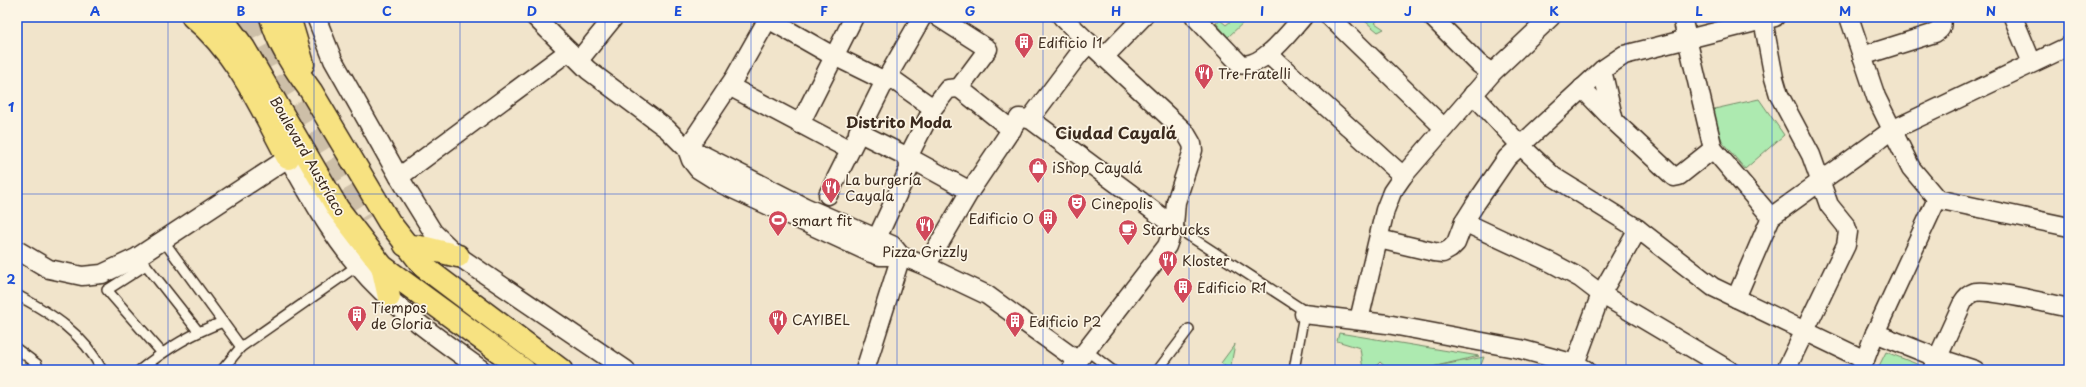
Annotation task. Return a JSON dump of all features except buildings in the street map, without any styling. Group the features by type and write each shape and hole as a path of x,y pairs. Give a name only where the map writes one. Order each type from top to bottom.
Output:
{"main road":[{"path":"193,17 224,49 244,76 288,158"},
{"path":"199,17 236,37"},
{"name":"Boulevard Austríaco","path":"221,17 236,37 270,90 338,209 382,266 524,370"},
{"path":"271,17 274,30 296,71 311,90 388,222 405,245 424,267 435,276 561,370"},
{"path":"289,17 311,90"},
{"path":"365,220 386,248 438,306"},
{"path":"405,245 426,248 458,256"},
{"path":"382,266 389,297"}],"street":[{"path":"316,17 333,60 399,177 433,232 458,256 626,370"},
{"path":"535,17 588,70 667,129 687,150 691,160 698,169 722,184 822,210 892,245 901,256"},
{"path":"399,177 574,56 614,17"},
{"path":"800,124 854,17"},
{"path":"822,210 858,132 886,79 922,17"},
{"path":"938,17 988,49 959,88"},
{"path":"1030,119 1088,42 1062,17"},
{"path":"1104,57 1143,17"},
{"path":"1195,17 1240,64 1250,65 1268,54 1303,17"},
{"path":"1330,17 1444,128"},
{"path":"1432,17 1479,64 1492,73"},
{"path":"1359,320 1392,192 1403,176 1472,94 1551,17"},
{"path":"1682,17 1713,149 1771,217"},
{"path":"1849,17 1876,97 1911,168 1937,199 2069,227"},
{"path":"1862,56 1935,33 1940,30 1942,26 1940,17"},
{"path":"2013,17 2032,63"},
{"path":"687,150 730,86 768,18 834,56 886,79 934,108"},
{"path":"1379,239 1443,253 1456,243 1464,222 1507,158 1602,70 1624,56 1769,18 1774,78 1779,95 1811,155 1829,204 1846,226 1848,238 1786,370"},
{"path":"1736,298 1771,217 1892,130 2069,46"},
{"path":"1268,54 1403,176"},
{"path":"1602,70 1614,121"},
{"path":"730,86 850,150"},
{"path":"877,238 909,169 908,157 934,108 948,89 959,88 1012,130"},
{"path":"1582,88 1614,121 1674,177 1679,176 1713,149"},
{"path":"1472,94 1520,145 1554,178 1638,229 1713,287 1805,332 1863,365 1875,333 1937,199"},
{"path":"822,210 871,253 880,256 901,256 926,266 987,295 1078,360 1167,246 1174,226 1030,119 1019,118 970,191 926,266"},
{"path":"858,132 970,191"},
{"path":"17,250 49,269 82,276 102,274 136,258 288,158 327,224 357,266 419,323 481,370"},
{"path":"1464,222 1552,263 1593,286 1601,294 1729,370"},
{"path":"1304,314 1345,320 1359,320 1520,349 1581,367 1601,294 1638,229"},
{"path":"865,370 901,256"},
{"path":"1935,364 1963,302 1968,295 1975,292 1992,293 2069,308"},
{"path":"1875,333 1935,364 1975,370"}],"lane":[{"path":"1088,42 1185,132 1192,144 1193,150 1176,202 1174,226 1274,290 1300,308 1304,314 1294,370"},
{"path":"163,240 241,347"},
{"path":"162,353 108,290 146,265 198,331"},
{"path":"222,370 241,347 357,266"},
{"path":"17,295 58,320 86,344 102,370"},
{"path":"140,370 162,353 198,331 223,322"},
{"path":"1158,370 1189,329"},
{"path":"17,349 37,364"},
{"path":"1078,360 1112,370"}],"green space":[{"path":"1236,17 1244,17 1246,20 1228,37 1216,23 1220,20 1226,25"},
{"path":"1360,17 1381,17 1375,23 1384,29 1378,32"},
{"path":"1759,99 1784,135 1745,169 1723,143 1710,110"},
{"path":"1339,333 1479,356 1432,367 1484,357 1479,370 1389,370 1380,362 1372,370 1363,370 1360,348 1337,341"},
{"path":"1235,344 1230,370 1221,363"},
{"path":"1886,352 1927,368 1926,370 1877,370"}],"tunnel":[{"path":"248,17 284,87 365,220"}],"place":[{"name":"Edificio I1","path":"1024,59"},
{"name":"Tre Fratelli","path":"1204,90"},
{"name":"iShop Cayalá","path":"1038,184"},
{"name":"La burgería Cayala","path":"831,204"},
{"name":"Cinepolis","path":"1077,220"},
{"name":"Edificio O","path":"1048,235"},
{"name":"smart fit","path":"778,237"},
{"name":"Pizza Grizzly","path":"925,242"},
{"name":"Starbucks","path":"1128,246"},
{"name":"Kloster","path":"1168,277"},
{"name":"Edificio R1","path":"1183,304"},
{"name":"Tiempos de Gloria","path":"357,332"},
{"name":"CAYIBEL","path":"778,336"},
{"name":"Edificio P2","path":"1015,338"}],"district":[{"name":"Distrito Moda","path":"899,121"},
{"name":"Ciudad Cayalá","path":"1116,132"}]}
